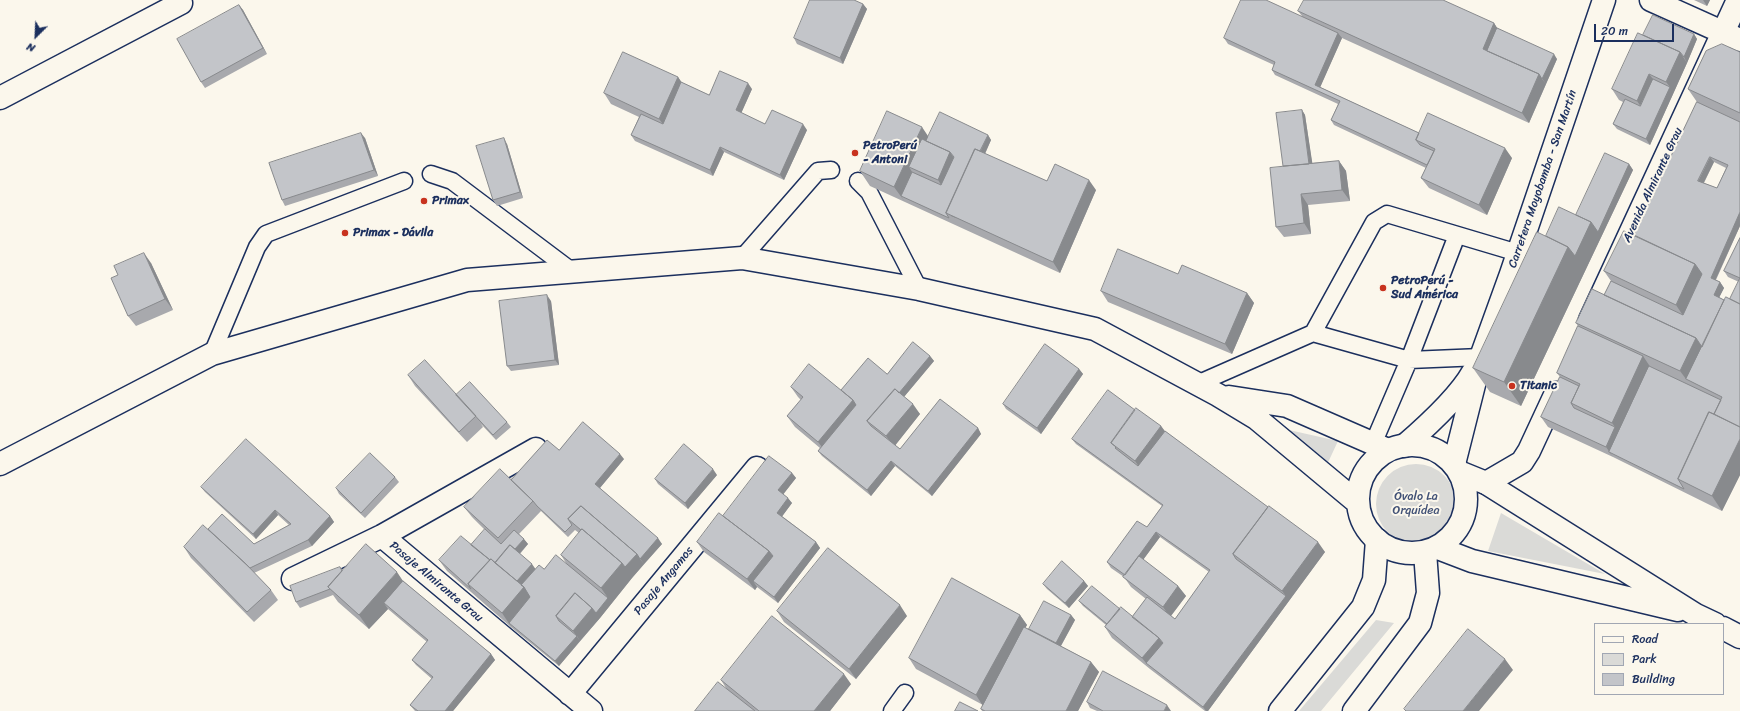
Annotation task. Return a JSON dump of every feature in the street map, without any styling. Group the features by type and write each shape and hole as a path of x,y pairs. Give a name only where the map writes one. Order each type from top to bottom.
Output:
{"main road":[{"name":"Carretera Moyobamba - San Martín","path":"1456,468 1481,357 1604,0"},
{"path":"1651,0 1732,36"},
{"name":"Avenida Almirante Grau","path":"1583,336 1732,36 1738,0"},
{"path":"0,98 181,3"},
{"path":"0,464 212,354 467,280 742,258 919,288 1095,328 1256,418 1358,503"},
{"name":"Carretera Moyobamba - San Martín","path":"1389,447 1422,430 1469,380 1481,357"},
{"path":"1486,483 1522,462 1529,451 1566,372"},
{"path":"1218,396 1287,406 1389,447 1421,446 1438,451 1456,468 1486,483 1705,619"},
{"path":"1389,447 1371,463 1360,482 1358,503 1363,523 1377,540 1391,549 1408,554 1431,550 1452,537 1462,522 1466,506 1466,488 1456,468"},
{"name":"Pasaje Almirante Grau","path":"536,449 382,536 591,711"},
{"name":"Pasaje Angamos","path":"570,694 757,468"},
{"path":"293,579 382,536"},
{"path":"1280,711 1363,607 1374,580 1377,540"},
{"path":"1431,550 1705,619"},
{"path":"1354,711 1420,622 1428,593 1431,550"},
{"path":"1724,629 1740,637"}],"lane":[{"path":"742,258 818,171 831,170"},
{"path":"432,174 452,181 573,272"},
{"path":"858,181 869,192 919,288"},
{"path":"212,354 256,247 266,234 404,182"},
{"path":"1197,384 1313,333 1374,222 1387,214 1518,253"},
{"path":"1389,447 1409,360 1457,235"},
{"path":"1313,333 1409,360 1481,357"},
{"path":"892,711 905,693"}],"green space":[{"path":"1289,430 1338,441 1325,469"},
{"name":"Óvalo La Orquídea","path":"1416,464 1431,467 1444,476 1453,489 1456,504 1453,519 1444,532 1431,541 1416,544 1401,541 1388,532 1379,519 1376,504 1379,489 1388,476 1401,467"},
{"path":"1501,513 1605,574 1488,551"},
{"path":"1376,620 1394,623 1321,711 1299,711"}],"building":[{"path":"810,0 854,0 863,4 840,58 794,38"},
{"path":"1241,0 1266,0 1338,33 1315,85 1419,133 1416,140 1420,145 1434,151 1427,165 1331,120 1340,101 1272,70 1275,62 1224,38"},
{"path":"1304,0 1443,0 1494,23 1483,49 1539,74 1522,113 1298,11"},
{"path":"239,5 263,48 201,82 177,39"},
{"path":"1653,15 1694,34 1684,57 1680,52 1643,35"},
{"path":"1497,28 1554,54 1542,79 1539,74 1487,51"},
{"path":"1638,33 1680,52 1666,82 1649,74 1637,101 1612,89"},
{"path":"1722,44 1740,52 1740,113 1688,89 1706,51"},
{"path":"623,52 678,77 659,119 604,93"},
{"path":"720,71 748,83 736,110 765,124 772,110 803,124 780,175 720,147 710,170 631,135 641,114 663,124 681,82 709,95"},
{"path":"1653,79 1670,87 1646,139 1613,124 1625,99 1640,106"},
{"path":"1697,102 1740,122 1740,212 1711,278 1720,282 1714,295 1724,300 1702,347 1696,338 1604,295 1611,281 1683,315 1702,274 1695,264 1634,235","holes":["1710,157 1728,165 1717,188 1698,181"]},
{"path":"1302,110 1309,164 1283,166 1276,113"},
{"path":"887,111 922,127 894,187 860,171"},
{"path":"940,112 988,135 980,151 975,149 946,213 949,218 901,196 912,172 941,185 954,157 950,152 926,141"},
{"path":"1428,113 1505,148 1479,205 1421,178 1435,149 1416,140"},
{"path":"361,133 374,170 282,200 269,163"},
{"path":"504,138 520,192 493,200 476,146"},
{"path":"922,139 950,152 938,180 909,167"},
{"path":"975,149 1047,181 1055,164 1089,180 1053,262 946,213"},
{"path":"1605,153 1629,164 1598,232 1591,222 1576,215"},
{"path":"1339,161 1342,190 1301,194 1304,223 1276,227 1270,168"},
{"path":"1559,207 1591,222 1575,256 1568,247 1546,236"},
{"path":"1624,231 1695,264 1676,305 1604,271"},
{"path":"1537,232 1568,247 1504,382 1473,368"},
{"path":"1740,238 1740,278 1724,271"},
{"path":"1118,249 1178,274 1182,265 1247,293 1225,344 1101,291"},
{"path":"144,253 165,299 128,316 111,278 118,275 114,266"},
{"path":"1740,278 1740,304 1730,299"},
{"path":"1592,289 1696,338 1680,371 1576,323"},
{"path":"547,295 555,360 507,366 499,301"},
{"path":"1726,297 1740,304 1740,427 1714,414 1722,397 1686,379"},
{"path":"1578,326 1643,356 1612,423 1571,403 1580,384 1557,373"},
{"path":"913,342 930,356 899,393 895,389 867,421 871,426 900,449 940,399 978,428 928,491 891,461 867,490 818,451 856,405 853,400 841,390 868,358 887,374"},
{"path":"1045,344 1079,369 1037,428 1003,404"},
{"path":"425,360 476,416 459,432 408,375"},
{"path":"809,364 853,400 818,442 787,416 803,397 791,387"},
{"path":"1649,366 1721,400 1714,414 1709,412 1678,479 1684,489 1609,452"},
{"path":"1560,377 1579,386 1571,403 1574,408 1615,427 1606,447 1541,417"},
{"path":"470,382 507,422 493,435 456,395"},
{"path":"895,389 913,404 886,436 867,421"},
{"path":"1108,390 1135,410 1111,443 1116,447 1115,448 1138,466 1165,431 1268,507 1233,554 1236,559 1286,596 1203,707 1146,663 1163,643 1159,638 1132,617 1147,597 1175,619 1210,570 1156,532 1125,575 1107,562 1137,521 1147,527 1163,505 1072,439"},
{"path":"1136,408 1161,426 1135,461 1111,443"},
{"path":"1709,412 1740,427 1740,439 1712,496 1678,479"},
{"path":"583,422 620,454 595,484 658,538 640,559 637,554 581,506 568,519 572,525 565,532 511,480 547,440 559,450"},
{"path":"246,439 330,516 308,540 250,568 208,529 222,514 254,544 291,524 275,510 253,534 201,487"},
{"path":"684,444 713,469 685,503 655,479"},
{"path":"370,453 395,477 361,513 336,488"},
{"path":"769,456 792,473 778,490 788,498 777,513 816,542 774,597 753,581 773,556 769,551 723,516"},
{"path":"500,469 533,501 498,538 464,507"},
{"path":"581,506 637,554 625,567 582,529 581,530 568,519"},
{"path":"1269,506 1318,542 1282,591 1233,554"},
{"path":"719,513 769,551 747,579 697,542"},
{"path":"203,525 245,563 271,590 247,612 184,547"},
{"path":"485,529 501,544 514,530 524,539 515,549 510,545 495,563 471,545"},
{"path":"582,529 622,563 601,588 561,555"},
{"path":"461,536 490,560 468,584 471,589 439,560"},
{"path":"366,544 397,572 359,615 328,587"},
{"path":"510,545 532,564 517,581 495,563"},
{"path":"828,548 900,605 849,669 777,611"},
{"path":"556,555 608,598 596,613 575,593 556,616 559,621 577,636 555,661 509,623 530,597 521,585 539,565 544,569"},
{"path":"1139,556 1178,586 1163,607 1123,577"},
{"path":"491,559 524,587 502,613 468,584"},
{"path":"1062,561 1084,581 1065,603 1043,584"},
{"path":"340,567 342,571 328,587 330,589 296,602 290,586"},
{"path":"952,578 1020,615 976,695 909,658"},
{"path":"403,581 491,654 445,711 418,711 410,705 433,677 412,660 428,640 384,603"},
{"path":"1092,586 1120,609 1107,624 1079,601"},
{"path":"575,593 592,608 573,631 556,616"},
{"path":"1044,601 1071,615 1056,643 1029,629"},
{"path":"1121,607 1159,638 1142,658 1105,627"},
{"path":"772,616 844,674 814,711 759,711 721,680"},
{"path":"1024,627 1091,662 1066,711 985,711 981,709"},
{"path":"1468,629 1505,659 1463,711 1406,711 1404,709"},
{"path":"1103,671 1167,705 1164,711 1103,711 1087,702"},
{"path":"718,682 755,711 695,711"},
{"path":"960,702 978,711 955,711"}],"place":[{"name":"PetroPerú - Antoni","path":"855,153"},
{"name":"Primax","path":"424,201"},
{"name":"Primax - Dávila","path":"345,233"},
{"name":"PetroPerú - Sud América","path":"1383,288"},
{"name":"Titanic","path":"1512,386"}]}
